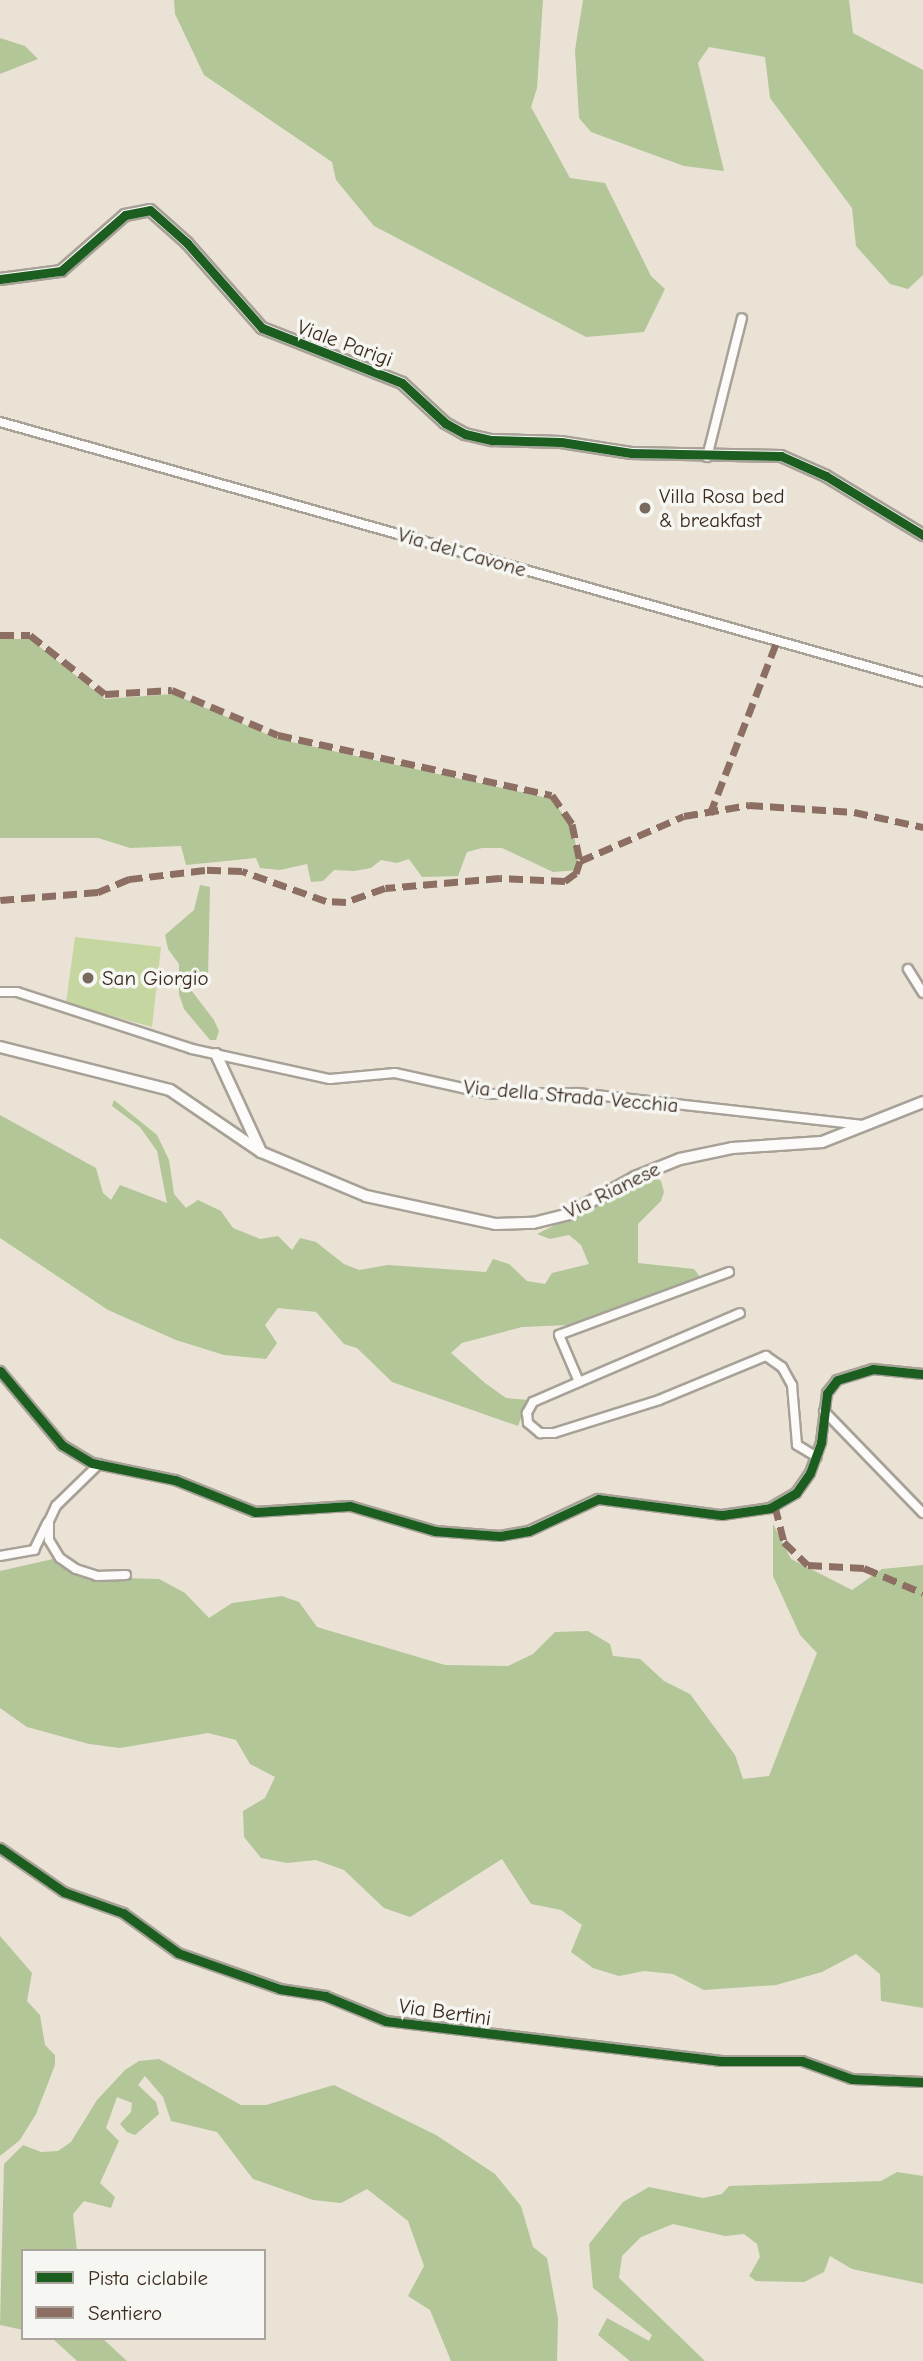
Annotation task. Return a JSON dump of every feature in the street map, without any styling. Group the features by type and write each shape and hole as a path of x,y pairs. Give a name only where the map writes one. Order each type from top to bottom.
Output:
{"main road":[{"name":"Via Rianese","path":"0,1047 170,1090 261,1152 394,1205 474,1222 519,1224 572,1212 635,1177 680,1159 732,1148 816,1143 923,1102"}],"street":[{"name":"Viale Parigi","path":"0,279 61,271 125,215 150,210 187,243 262,328 402,383 445,423 465,434 492,440 561,442 631,453 785,457 923,534"},
{"path":"707,457 742,318"},
{"name":"Via del Cavone","path":"0,422 923,682"},
{"path":"908,969 923,993"},
{"name":"Via della Strada Vecchia","path":"0,989 216,1054 335,1080 397,1073 490,1094 570,1093 861,1125"},
{"path":"216,1054 261,1152"},
{"path":"579,1382 559,1335 729,1272"},
{"path":"740,1313 531,1404 527,1417 533,1429 543,1434 555,1433 671,1396 755,1357 769,1357 792,1385 797,1445 817,1457"},
{"path":"0,1370 62,1445 99,1464 176,1480 260,1512 350,1506 435,1531 505,1536 529,1531 598,1499 707,1514 750,1515 791,1497 817,1457 830,1387 852,1373 873,1369 923,1374"},
{"path":"824,1411 923,1513"},
{"path":"0,1556 34,1550 51,1514 99,1464"},
{"path":"51,1514 49,1540 65,1562 91,1574 127,1575"},
{"name":"Via Bertini","path":"0,1848 64,1892 124,1913 178,1953 280,1989 325,1996 386,2021 734,2062 802,2062 852,2079 923,2082"}],"green space":[{"path":"174,0 543,0 537,88 531,107 570,178 605,183 651,276 665,289 644,332 586,337 374,226 336,180 332,162 204,75 175,14"},
{"path":"583,0 849,0 853,33 923,70 923,275 908,289 890,284 856,246 852,208 770,98 765,57 709,47 698,63 724,171 684,166 591,132 579,118 575,50"},
{"path":"0,38 25,46 38,59 0,74"},
{"path":"0,639 30,639 105,699 173,694 278,739 552,799 573,829 580,870 553,872 502,848 482,848 467,852 458,876 422,877 409,859 397,863 381,860 371,868 334,870 323,881 311,882 307,864 280,870 260,868 256,858 186,865 181,846 130,848 98,838 0,838"},
{"path":"200,885 210,887 208,977 191,990 214,1020 219,1031 216,1040 210,1040 184,1009 179,994 179,964 168,949 165,935 194,910"},
{"path":"75,937 161,947 152,1027 66,1003"},
{"path":"114,1100 157,1135 169,1160 174,1194 186,1208 198,1200 221,1211 233,1228 260,1239 278,1236 292,1250 300,1238 316,1242 344,1264 359,1270 388,1265 486,1272 493,1259 509,1264 527,1281 545,1284 552,1273 589,1264 581,1245 569,1235 550,1239 537,1234 653,1176 661,1181 664,1192 661,1201 638,1224 638,1263 694,1269 700,1277 569,1325 522,1327 462,1343 451,1353 485,1383 506,1398 528,1400 518,1426 392,1382 357,1348 344,1344 316,1312 278,1308 265,1325 277,1343 266,1359 224,1355 176,1340 108,1310 0,1238 0,1115 96,1168 103,1193 111,1200 120,1185 167,1203 157,1151 140,1127 112,1106"},
{"path":"773,1524 791,1559 852,1590 882,1569 923,1565 923,2008 881,2001 880,1974 856,1954 822,1972 776,1985 704,1990 673,1974 644,1971 619,1976 593,1968 571,1952 582,1925 561,1910 531,1904 502,1859 410,1917 384,1908 344,1870 316,1860 287,1863 261,1858 244,1837 243,1811 265,1798 275,1777 250,1764 236,1740 208,1733 120,1748 89,1744 27,1727 0,1708 0,1571 53,1559 79,1577 159,1579 185,1593 209,1618 232,1603 282,1596 299,1602 317,1627 445,1665 508,1666 533,1654 555,1632 588,1631 610,1644 613,1656 640,1659 664,1681 690,1694 735,1755 743,1779 769,1776 817,1653 800,1635 773,1576"},
{"path":"0,1936 32,1973 27,2001 40,2015 45,2045 55,2055 55,2065 36,2114 20,2140 0,2156"},
{"path":"159,2059 241,2105 266,2105 334,2085 436,2135 495,2174 521,2206 533,2247 547,2258 558,2319 557,2361 451,2361 430,2310 408,2296 424,2266 408,2221 367,2189 341,2203 313,2200 253,2179 217,2132 171,2121 163,2097 145,2076 138,2085 156,2102 159,2114 135,2135 127,2132 120,2124 131,2112 132,2103 117,2097 106,2128 119,2141 100,2183 115,2197 111,2208 84,2201 73,2214 77,2249 21,2249 21,2330 0,2325 4,2164 23,2145 41,2152 58,2151 71,2142 97,2100 125,2070 139,2061"},
{"path":"897,2172 923,2176 923,2284 852,2269 830,2256 824,2272 804,2282 756,2281 749,2276 760,2257 757,2244 744,2234 725,2236 673,2224 641,2237 622,2256 619,2278 705,2361 630,2361 598,2335 607,2318 649,2341 652,2335 593,2288 589,2244 623,2202 649,2187 703,2198 722,2194 729,2186 881,2181"},
{"path":"54,2340 104,2340 127,2361 77,2361"}],"marked path":[{"path":"0,635 30,635 105,694 172,690 278,735 552,795 572,824 580,861 576,873 565,881 500,878 385,888 346,902 326,901 242,871 205,870 129,879 98,892 0,900"},
{"path":"710,814 777,641"},
{"path":"580,861 684,816 749,805 854,812 923,827"},
{"path":"775,1506 784,1542 808,1565 864,1568 923,1593"}],"cycle path":[{"path":"0,279 61,271 125,215 150,210 187,243 262,328 402,383 445,423 465,434 492,440 561,442 631,453 781,456 826,476 923,535"},
{"path":"0,1371 62,1445 92,1463 175,1480 255,1512 350,1506 435,1531 500,1536 529,1531 598,1499 722,1515 770,1508 796,1493 810,1473 821,1442 827,1393 837,1380 873,1369 923,1374"},
{"path":"0,1848 64,1892 123,1913 178,1953 280,1989 325,1996 386,2021 720,2061 802,2061 852,2079 923,2082"}],"place":[{"name":"Villa Rosa bed & breakfast","path":"645,508"},
{"name":"San Giorgio","path":"88,978"}]}
